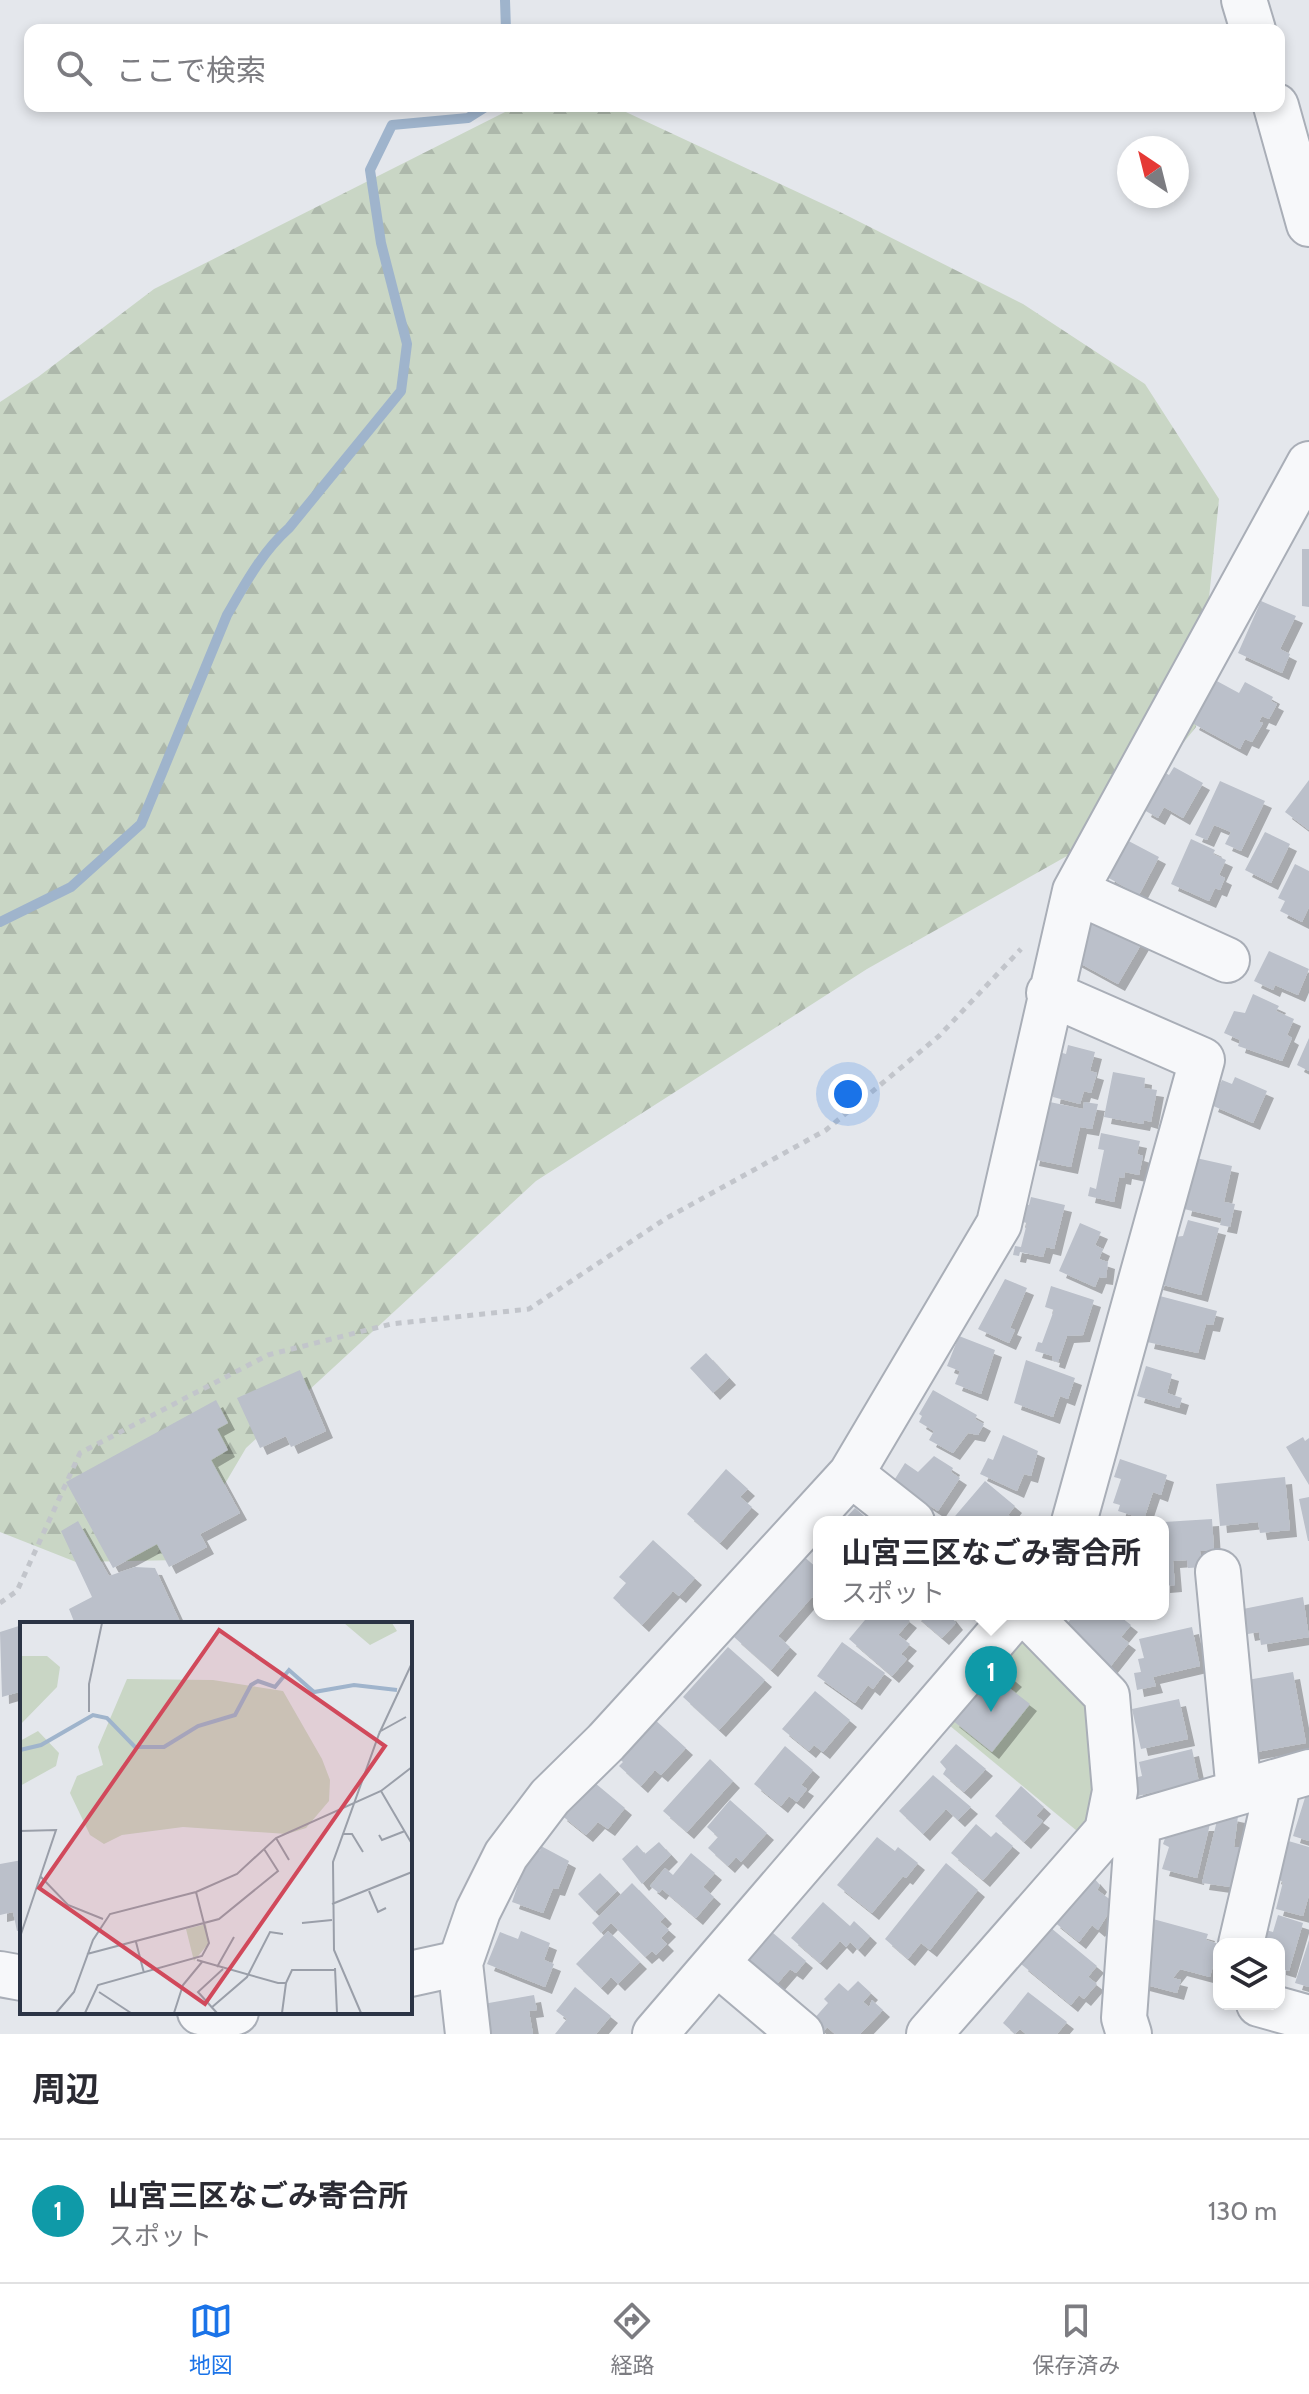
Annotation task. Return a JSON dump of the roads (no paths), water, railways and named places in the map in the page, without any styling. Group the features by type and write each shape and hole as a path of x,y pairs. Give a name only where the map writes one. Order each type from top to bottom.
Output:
{"street":[{"path":"1244,0 1251,24"},
{"path":"1278,112 1309,224"},
{"path":"468,2034 460,1963 478,1911 506,1855 550,1797 606,1742 851,1474 999,1224 1049,993 1075,891 1309,464"},
{"path":"1075,891 1227,960"},
{"path":"1049,993 1202,1060 1076,1516"},
{"path":"851,1474 904,1516"},
{"path":"1218,1572 1276,1782 1242,1938"},
{"path":"655,2034 1011,1620"},
{"path":"1033,1620 1107,1696 1115,1791 1123,1826 1124,2018 1129,2034"},
{"path":"929,2034 1123,1826 1276,1782"},
{"path":"412,1974 460,1963"},
{"path":"717,1963 801,2034"},
{"path":"0,1974 20,1978"},
{"path":"1280,2010 1309,2018"}],"waterway":[{"path":"505,0 506,24"},
{"path":"0,922 71,887 141,824 227,615 240,592 270,547 401,391 407,344 381,243 370,170 392,125 468,118 478,112"}],"place":[{"name":"山宮三区なごみ寄合所","path":"991,1712"}]}
